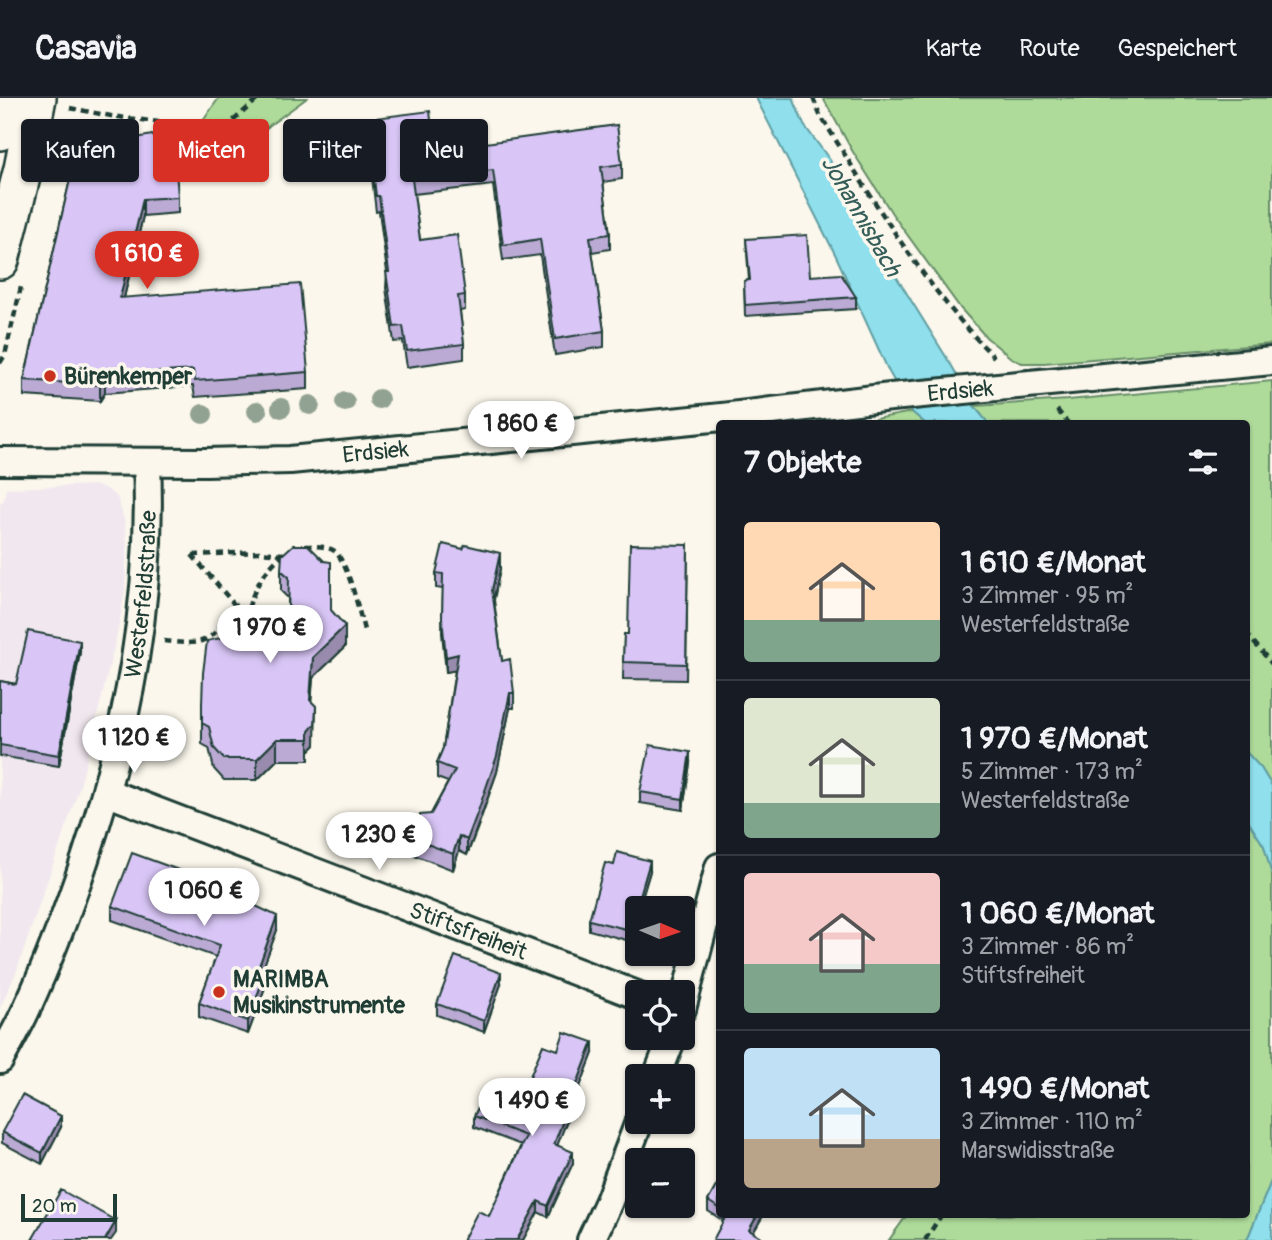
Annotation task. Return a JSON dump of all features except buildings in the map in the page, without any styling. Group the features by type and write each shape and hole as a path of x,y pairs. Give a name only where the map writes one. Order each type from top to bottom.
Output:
{"main road":[{"path":"0,131 9,98"},
{"path":"0,260 23,169 49,102"}],"street":[{"name":"Erdsiek","path":"723,420 891,397 1272,361"},
{"name":"Erdsiek","path":"147,462 290,460 716,421"},
{"path":"0,461 147,462"},
{"name":"Westerfeldstraße","path":"0,1060 26,1011 48,958 74,891 106,792 130,694 139,638 148,538 147,462"},
{"name":"Stiftsfreiheit","path":"106,792 625,990"},
{"path":"690,980 716,879"},
{"path":"591,1240 634,1134"}],"path":[{"path":"49,102 111,116 213,129 225,128 259,98"},
{"path":"813,98 820,115 891,228 932,285 973,336 996,359 1030,384"},
{"path":"301,547 333,550 344,564 365,634"},
{"path":"245,630 252,594 264,575 291,548"},
{"path":"246,621 192,555 259,552 283,554"},
{"path":"139,638 196,643 207,640 217,632 223,622 246,621"},
{"path":"1250,638 1272,664"},
{"path":"925,1240 939,1218"}],"shaded area":[{"path":"94,485 107,489 117,497 124,518 127,542 125,592 81,783 16,973 0,1008 0,503 4,500 6,488"}],"green space":[{"path":"219,98 307,98 269,126 269,119 205,119"},
{"path":"823,98 1272,98 1272,344 1044,363 1022,363 1011,358 986,337 961,309 893,215"},
{"path":"1272,381 1272,786 1250,756 1250,420 986,420 974,406"},
{"path":"912,412 921,420 869,420"},
{"path":"1250,824 1264,846 1272,875 1272,1179 1247,1240 889,1240 905,1218 1250,1218"}],"water":[{"path":"756,98 793,98 804,125 830,160 868,231 974,406 986,420 921,420 912,412 889,372 836,256"},
{"path":"1250,756 1272,786 1272,875 1264,846 1250,824"},
{"path":"1272,1179 1272,1240 1247,1240"}],"place":[{"name":"Bürenkemper","path":"50,376"},
{"name":"MARIMBA Musikinstrumente","path":"219,992"}],"water label":[{"name":"Johannisbach","path":"861,216"}]}
